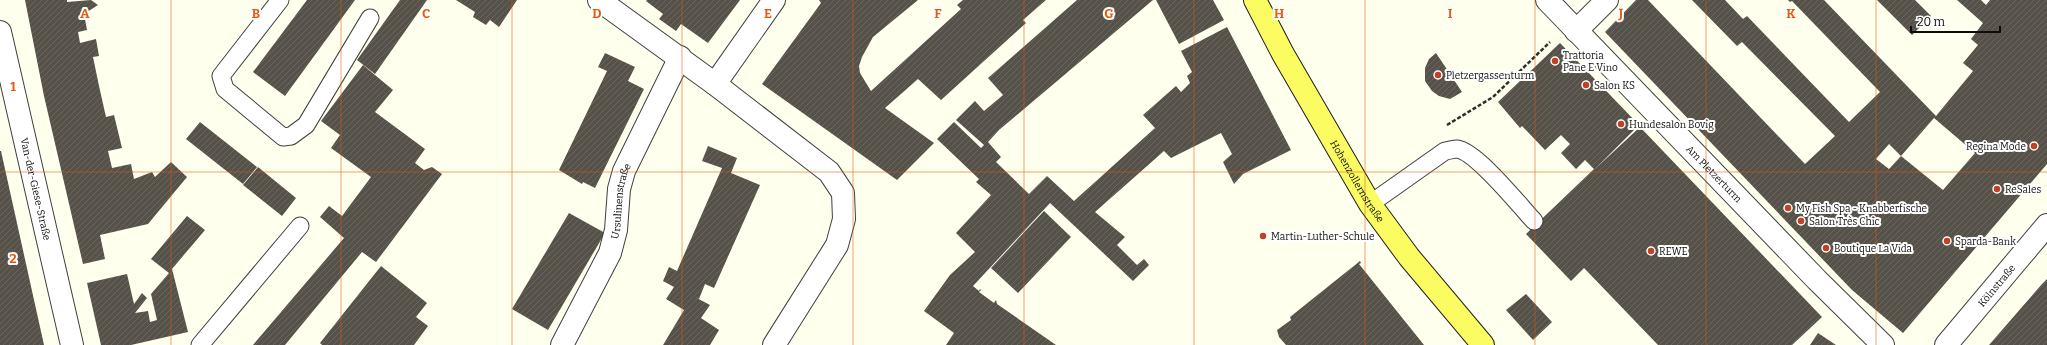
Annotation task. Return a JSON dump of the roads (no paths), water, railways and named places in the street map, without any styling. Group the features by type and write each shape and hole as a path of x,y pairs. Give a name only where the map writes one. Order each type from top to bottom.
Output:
{"main road":[{"name":"Hohenzollernstraße","path":"1255,0 1283,54 1370,204 1409,257 1483,345"}],"street":[{"path":"599,0 680,57 829,172 843,193 844,219 837,245 774,345"},
{"path":"715,84 774,0"},
{"name":"Am Pletzerturm","path":"1547,0 1817,280 1883,345"},
{"path":"1572,27 1607,0"},
{"name":"Van-der-Giese-Straße","path":"0,32 72,345"},
{"name":"Ursulinenstraße","path":"562,345 610,253 616,230 619,189 624,171 680,57"},
{"name":"Kölnstraße","path":"1946,345 2047,225"}],"lane":[{"path":"280,0 221,76 225,89 283,138 291,136 306,125 370,18"},
{"path":"1370,204 1445,151 1457,149 1467,154 1479,164 1534,221"},
{"path":"200,345 300,226"}],"place":[{"name":"Trattoria Pane E Vino","path":"1555,61"},
{"name":"Pletzergassenturm","path":"1438,75"},
{"name":"Salon KS","path":"1586,85"},
{"name":"Hundesalon Bovig","path":"1621,124"},
{"name":"Regina Mode","path":"2034,146"},
{"name":"ReSales","path":"1997,189"},
{"name":"My Fish Spa - Knabberfische","path":"1788,208"},
{"name":"Salon Très Chic","path":"1801,221"},
{"name":"Martin-Luther-Schule","path":"1263,236"},
{"name":"Sparda-Bank","path":"1947,241"},
{"name":"Boutique La Vida","path":"1826,248"},
{"name":"REWE","path":"1651,251"}]}
